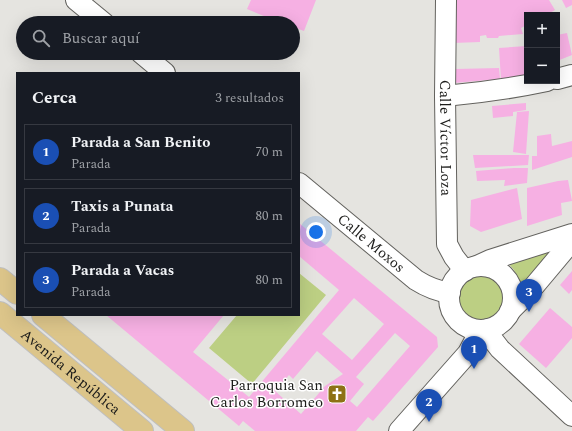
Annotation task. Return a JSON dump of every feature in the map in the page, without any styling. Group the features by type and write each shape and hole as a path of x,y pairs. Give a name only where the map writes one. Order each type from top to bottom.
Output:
{"main road":[{"path":"0,279 16,292"},
{"name":"Avenida República","path":"0,313 142,431"},
{"name":"Avenida República","path":"44,316 183,431"}],"street":[{"path":"76,0 95,16"},
{"name":"Calle Víctor Loza","path":"446,0 445,96 447,244 454,257 470,269"},
{"path":"149,60 164,72"},
{"path":"560,78 572,75"},
{"path":"445,96 533,84"},
{"name":"Calle Moxos","path":"300,184 416,280 431,288 450,293"},
{"path":"572,234 490,260 459,275 450,293 450,304 452,311 456,317 468,327 484,329 494,327 503,321 572,241"},
{"path":"470,269 485,266 503,274 512,291 513,302 510,312"},
{"path":"484,329 500,349 572,416"},
{"path":"399,431 468,353 475,340 484,329"}],"green space":[{"path":"554,247 554,250 521,284 514,270 509,264"},
{"path":"481,273 490,275 498,280 503,288 505,297 503,306 498,314 490,319 481,321 472,319 464,314 459,306 457,297 459,288 464,280 472,275"},
{"path":"300,274 326,295 252,384 209,348 236,316 300,316"}],"building":[{"path":"251,0 316,0 304,31 300,30 300,16 264,16 247,9"},
{"path":"455,0 549,0 555,10 551,12 524,12 524,26 521,28 523,34 499,36 498,38 487,38 486,35 480,36 480,42 453,43"},
{"path":"562,0 572,0 572,5 566,8"},
{"path":"567,33 572,55 560,60 560,48 560,34"},
{"path":"524,46 524,77 501,80 499,48"},
{"path":"499,68 500,79 454,83 455,69"},
{"path":"526,103 526,110 513,112 513,116 493,118 492,106"},
{"path":"529,111 526,154 513,152 517,112"},
{"path":"551,134 552,146 572,141 572,157 532,170 532,156 537,156 537,136"},
{"path":"473,155 529,155 528,165 475,168"},
{"path":"528,168 527,183 504,186 505,180 477,181 476,171"},
{"path":"568,180 572,201 561,203 562,215 527,226 527,188"},
{"path":"517,188 522,219 481,232 470,226 471,200"},
{"path":"300,224 437,337 438,347 373,421 368,417 356,431 255,431 243,421 239,426 107,316 223,316 193,352 249,397 339,290 300,257","holes":["354,298 384,324 352,360 322,334","395,333 410,346 357,407 350,401 364,384 356,377","317,351 343,374 325,386 301,414 275,391 289,375 293,379"]},
{"path":"572,271 572,290 569,294 560,285"},
{"path":"550,308 572,327 572,338 546,368 519,344"}],"place":[{"name":"Parada a Vacas","path":"529,312"},
{"name":"Parada a San Benito","path":"474,369"},
{"name":"Parroquia San Carlos Borromeo","path":"337,394"},
{"name":"Taxis a Punata","path":"429,422"}]}
